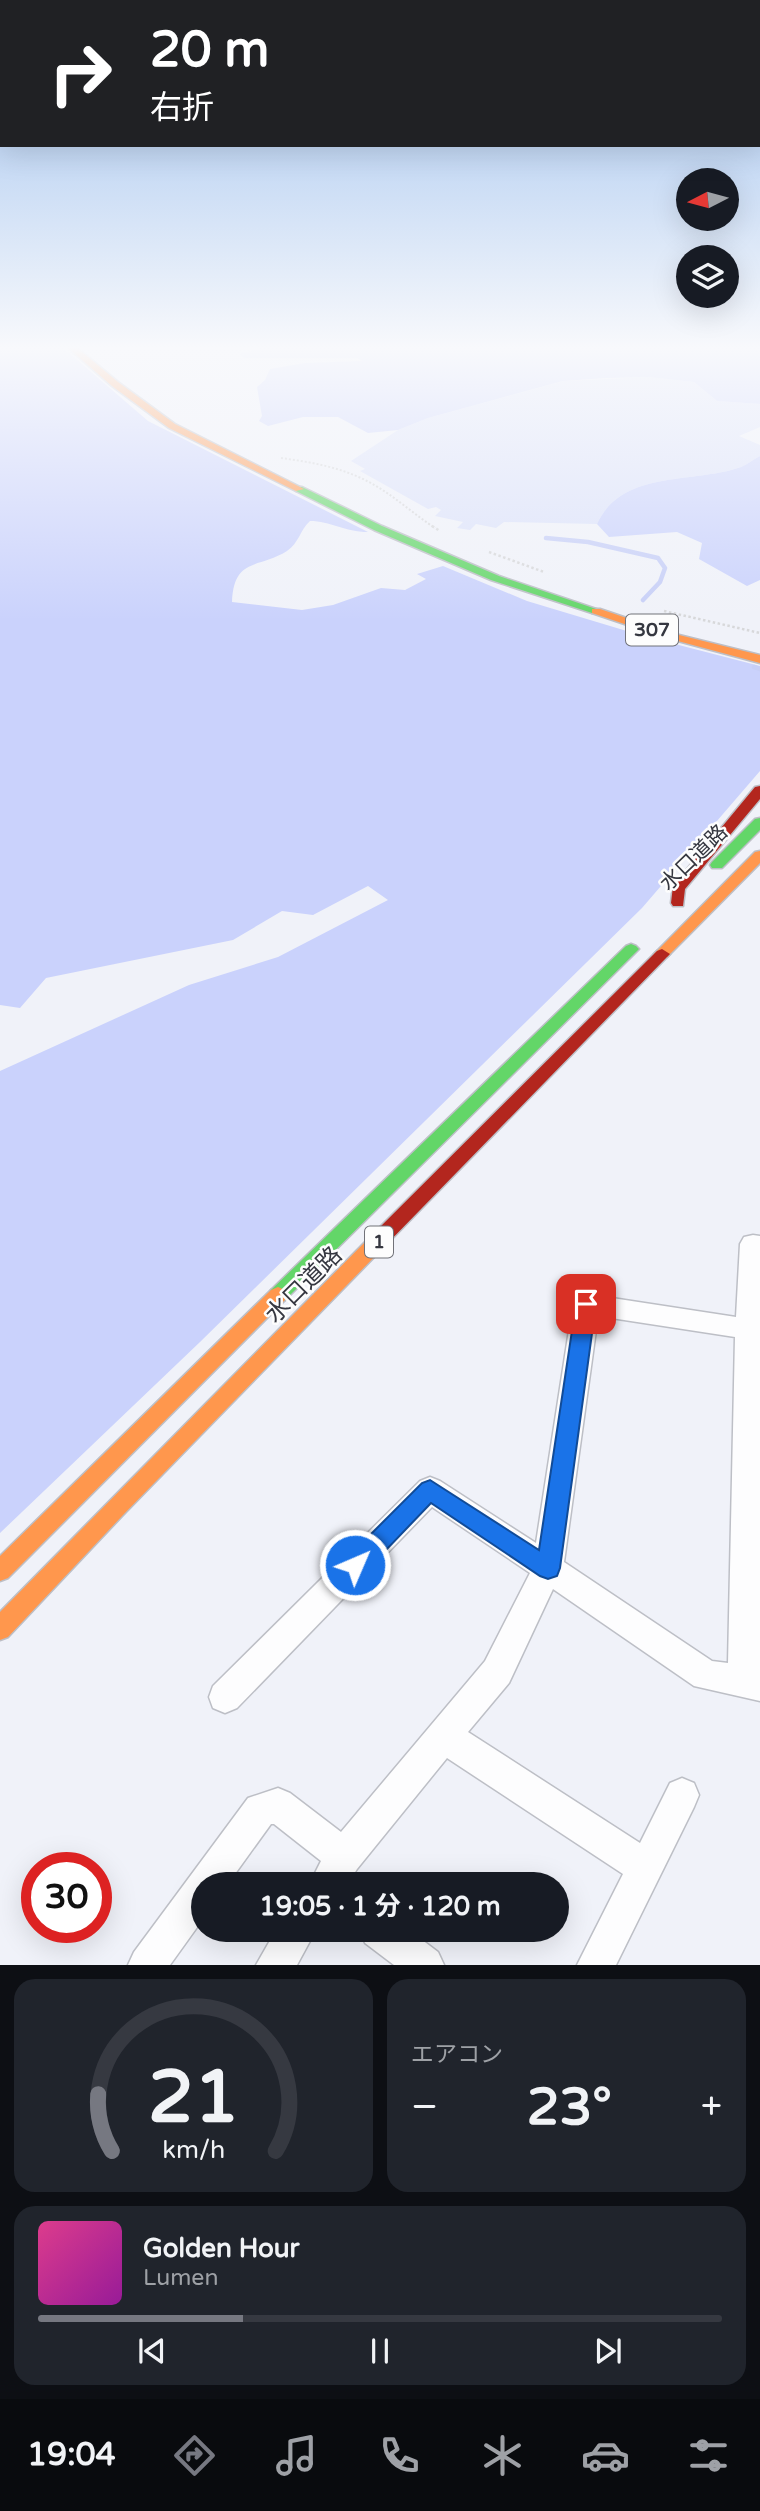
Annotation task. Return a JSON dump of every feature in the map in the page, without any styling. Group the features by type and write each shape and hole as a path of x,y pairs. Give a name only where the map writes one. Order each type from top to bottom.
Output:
{"highway":[{"name":"307","path":"192,438 431,552 495,578 760,645"},
{"name":"307","path":"546,593 667,635 760,660"},
{"name":"水口道路","path":"760,790 678,888 674,907 760,822"},
{"name":"水口道路","path":"0,1629 115,1508 760,855"},
{"name":"1","path":"717,899 730,896 760,871"},
{"name":"水口道路","path":"0,1571 102,1466 195,1379 642,938"}],"street":[{"path":"225,1697 430,1490 706,1675 752,1684 749,1329 753,1244 760,1245"},
{"path":"214,1872 260,1810 278,1805 335,1870 497,1672 548,1568 586,1304 749,1329"},
{"path":"444,1736 646,1867"},
{"path":"596,1965 682,1795"},
{"path":"146,1965 191,1904"},
{"path":"275,1965 290,1942"},
{"path":"394,1942 425,1965"}],"path":[{"path":"274,457 323,465 357,476 381,489 442,533"},
{"path":"485,550 547,573"},
{"path":"665,611 760,633"}],"shaded area":[{"path":"0,438 181,438 368,532 310,521 287,551 243,571 237,578 232,602 302,610 333,605 381,588 405,590 426,579 417,574 443,566 527,601 640,635 760,666 760,771 642,908 200,1342 0,1533 0,1071 189,985 278,957 388,900 368,886 313,915 282,911 233,940 46,978 20,1008 0,1005"},
{"path":"386,438 743,438 760,445 760,456 741,467 661,481 623,494 608,506 597,524 504,522 496,528 476,524 470,530 457,528 463,522 435,516 441,510 436,507 428,509 360,471 365,469 351,461"},
{"path":"760,456 760,580 747,586 699,559 702,543 677,532 609,537 597,524 608,506 623,494 641,486 722,472 741,467"}],"waterway":[{"path":"546,538 588,542 658,558 665,568 660,582 643,600"},
{"path":"754,667 760,669"}],"traffic: fast":[{"path":"299,489 378,528 495,578 596,611"},
{"path":"717,865 760,822"},
{"path":"278,1295 631,949"}],"traffic: slow":[{"path":"196,438 299,489"},
{"path":"596,611 667,635 760,659"},
{"path":"662,954 760,855"},
{"path":"0,1629 375,1244"},
{"path":"0,1571 278,1295"}],"traffic: jam":[{"path":"678,903 678,889 760,790"},
{"path":"375,1244 662,954"}],"route":[{"path":"355,1565 430,1490 548,1568 586,1304"}]}
